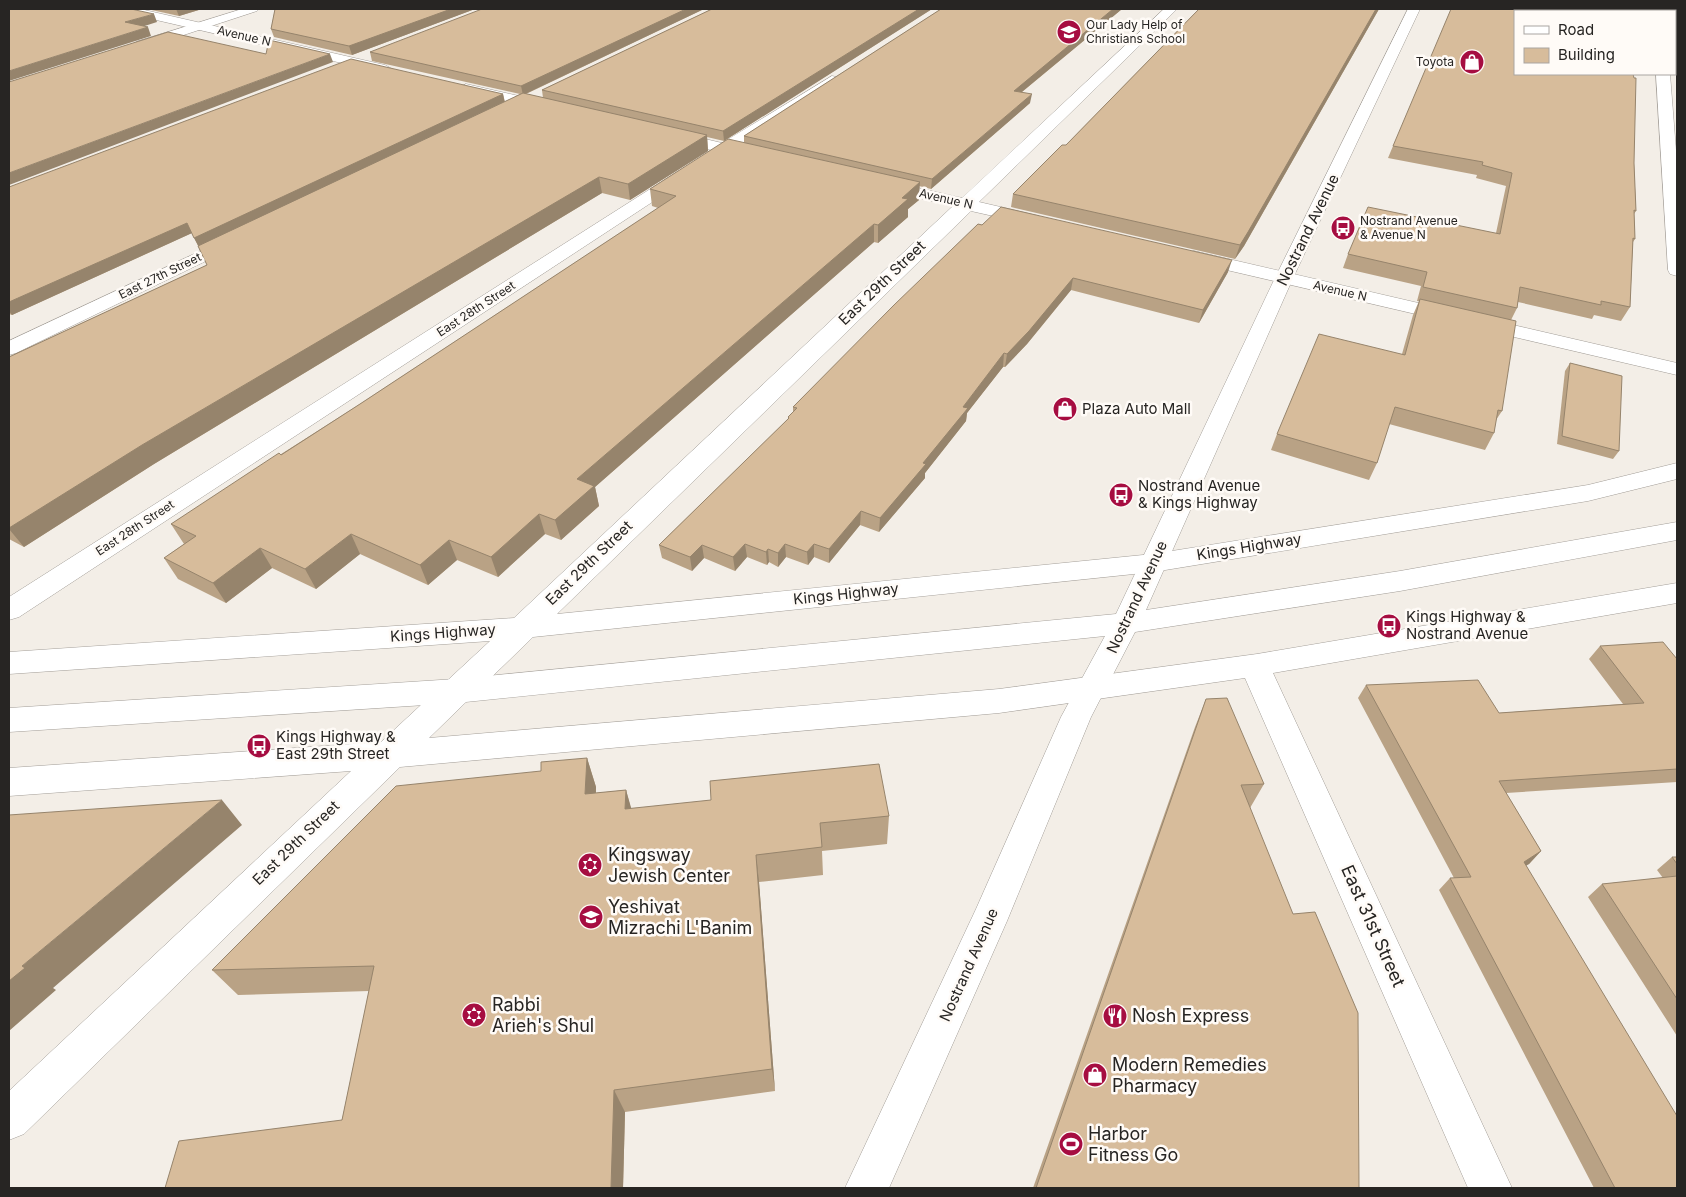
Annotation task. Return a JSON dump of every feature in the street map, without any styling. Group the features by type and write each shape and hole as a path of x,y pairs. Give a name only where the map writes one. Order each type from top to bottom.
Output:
{"street":[{"name":"Avenue N","path":"126,9 404,73"},
{"path":"128,49 253,9"},
{"name":"East 29th Street","path":"9,1119 1171,9"},
{"name":"Nostrand Avenue","path":"867,1188 990,921 1076,718 1126,624 1284,278 1414,9"},
{"path":"327,71 373,54"},
{"name":"East 28th Street","path":"9,610 851,68"},
{"path":"1663,75 1677,270"},
{"path":"450,84 568,112"},
{"path":"499,113 544,92"},
{"path":"655,132 772,159"},
{"name":"Avenue N","path":"866,181 1053,224"},
{"name":"East 27th Street","path":"9,349 250,234"},
{"name":"Avenue N","path":"1176,253 1677,369"},
{"name":"Kings Highway","path":"9,663 522,628 1153,563 1588,492 1677,471"},
{"path":"9,720 456,691 1126,624 1400,581 1677,531"},
{"path":"9,782 388,755 999,701 1091,690 1677,593"},
{"name":"East 31st Street","path":"1254,664 1490,1188"}],"building":[{"path":"9,9 131,9 154,14 125,22 148,27 9,71"},
{"path":"275,9 451,9 349,46 271,29"},
{"path":"482,9 686,9 521,86 370,52"},
{"path":"712,9 919,9 723,131 542,90"},
{"path":"941,9 1113,9 1014,91 1032,94 932,179 744,136"},
{"path":"1199,9 1376,9 1240,245 1013,194 1062,145 1066,145"},
{"path":"1451,9 1630,9 1514,10 1514,75 1633,75 1636,78 1634,163 1636,211 1634,210 1635,239 1633,238 1630,307 1601,301 1601,305 1520,287 1517,308 1423,287 1427,272 1348,254 1368,207 1500,234 1512,173 1482,165 1483,162 1393,146"},
{"path":"168,32 266,54 269,40 330,54 9,173 9,82"},
{"path":"351,59 503,94 194,238 187,223 9,302 9,187"},
{"path":"523,93 707,135 628,184 599,177 142,445 9,528 9,357 207,265 198,246"},
{"path":"728,139 920,182 902,198 908,199 878,225 874,224 577,479 594,486 555,520 539,514 491,557 449,540 420,565 351,534 305,569 260,548 213,583 164,558 196,536 171,524 279,453 281,455 360,404 676,196 650,189"},
{"path":"1001,207 1232,260 1203,310 1073,278 1029,331 1007,354 1004,353 963,407 968,408 923,463 926,464 880,518 861,511 829,549 814,544 807,552 785,544 778,553 768,549 766,552 745,544 733,557 702,545 690,557 659,545 789,418 797,408 793,407 894,305 978,224 982,225"},
{"path":"1420,299 1516,321 1502,411 1498,410 1494,433 1395,407 1377,463 1277,434 1319,334 1405,355"},
{"path":"1570,363 1622,376 1619,451 1562,436"},
{"path":"1663,642 1677,659 1677,769 1499,781 1541,851 1524,862 1677,1116 1677,1188 1615,1188 1450,878 1471,877 1366,685 1478,680 1499,713 1644,703 1600,646"},
{"path":"1227,698 1264,784 1241,785 1293,914 1315,912 1358,1013 1359,1188 1036,1188 1206,699"},
{"path":"587,758 585,794 626,790 625,809 711,800 710,781 879,764 889,816 820,823 822,847 756,855 772,1069 614,1090 611,1188 165,1188 179,1141 342,1120 374,966 212,970 396,786 541,771 541,762"},
{"path":"222,800 22,966 25,968 9,981 9,815"},
{"path":"1672,857 1677,857 1677,864"},
{"path":"1677,876 1677,999 1602,884"}],"place":[{"name":"Our Lady Help of Christians School","path":"1069,32"},
{"name":"Toyota","path":"1472,62"},
{"name":"Nostrand Avenue & Avenue N","path":"1343,228"},
{"name":"Plaza Auto Mall","path":"1065,409"},
{"name":"Nostrand Avenue & Kings Highway","path":"1121,495"},
{"name":"Kings Highway & Nostrand Avenue","path":"1389,626"},
{"name":"Kings Highway & East 29th Street","path":"259,746"},
{"name":"Kingsway Jewish Center","path":"590,865"},
{"name":"Yeshivat Mizrachi L'Banim","path":"591,917"},
{"name":"Rabbi Arieh's Shul","path":"474,1015"},
{"name":"Nosh Express","path":"1115,1016"},
{"name":"Modern Remedies Pharmacy","path":"1095,1075"},
{"name":"Harbor Fitness Go","path":"1071,1144"}]}
